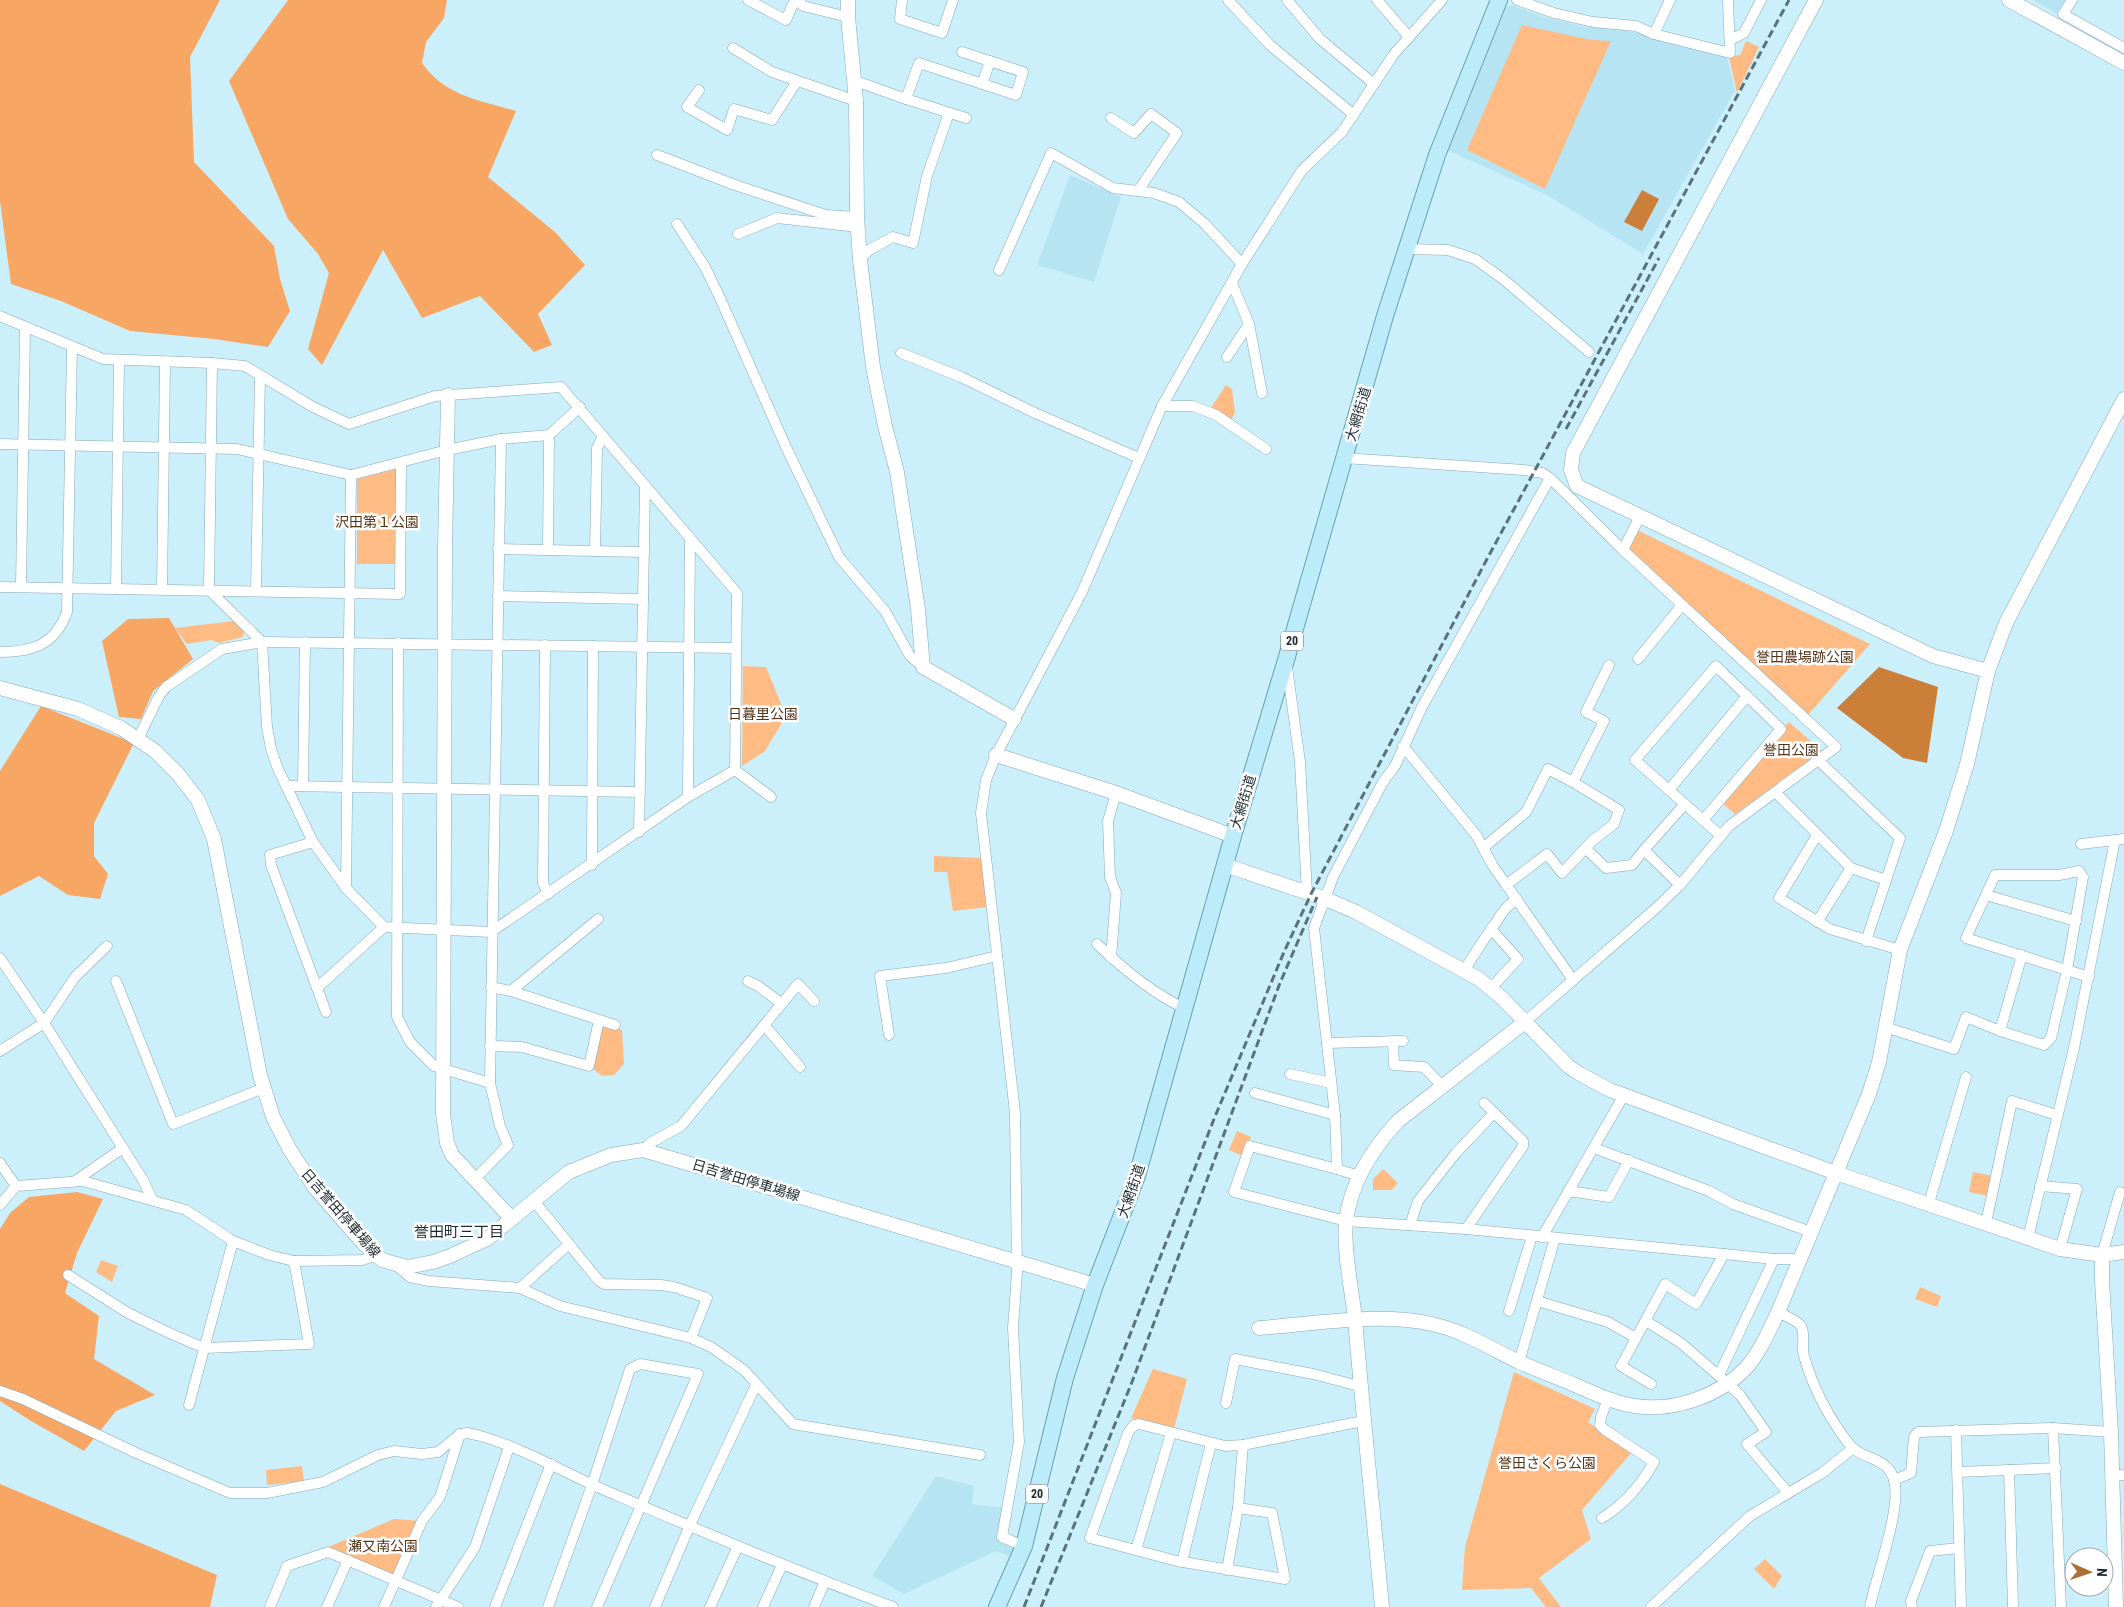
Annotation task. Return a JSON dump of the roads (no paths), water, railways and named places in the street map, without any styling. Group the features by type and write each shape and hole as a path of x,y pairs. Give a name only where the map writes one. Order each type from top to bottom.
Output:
{"main road":[{"name":"大網街道","path":"997,1607 1024,1546 1065,1378 1095,1285 1137,1176 1233,836 1406,249 1437,156 1499,0"}],"street":[{"path":"748,0 786,20 792,6 798,0 803,6 848,17"},
{"path":"848,0 856,101 860,260 873,367 885,426 898,472 918,609 923,667"},
{"path":"902,0 900,19 942,33 953,0"},
{"path":"1228,0 1270,45 1354,115"},
{"path":"1287,0 1320,39 1374,84"},
{"path":"1377,0 1409,37"},
{"path":"1024,1546 1002,1536 1019,1442 1013,1328 1016,1260 1015,1113 981,813 986,780 996,755 1082,592 1162,406 1242,264 1302,170 1342,132 1394,54 1442,0"},
{"path":"1517,0 1554,13 1593,22 1636,26 1654,34 1730,53 1728,0"},
{"path":"1654,34 1670,0"},
{"path":"1730,40 1744,33 1761,0"},
{"path":"1816,0 1573,453 1571,470 1577,486 1933,656 1988,670"},
{"path":"2009,0 2124,63"},
{"path":"2072,0 2062,14 2124,48"},
{"path":"733,48 772,72 856,101"},
{"path":"906,99 918,63 1016,95 1023,72 962,52"},
{"path":"982,84 990,61"},
{"path":"853,80 966,118"},
{"path":"700,90 687,107 727,130 734,109 772,120 797,81"},
{"path":"860,260 869,250 893,237 913,243 927,176 949,113"},
{"path":"1111,118 1134,134 1151,114 1177,133 1138,191"},
{"path":"999,270 1051,153 1113,188 1164,196 1188,208 1242,264"},
{"path":"657,155 735,185 826,214 858,222"},
{"path":"738,234 778,218 858,222"},
{"path":"677,224 705,267 720,298 786,447 838,557 885,612 910,656 923,667 1014,720"},
{"path":"1406,249 1448,250 1475,259 1503,279 1589,352"},
{"path":"1232,283 1249,324 1262,393"},
{"path":"0,316 103,359 245,366 313,407 349,424 435,396 561,387 737,593 735,770"},
{"path":"1227,357 1249,324"},
{"path":"21,587 25,327"},
{"path":"0,652 22,652 41,646 64,621 67,612 72,347"},
{"path":"902,353 960,377 1035,413 1139,458"},
{"path":"116,589 119,360"},
{"path":"162,588 165,362"},
{"path":"212,363 209,590 262,642 267,727 271,748 313,842 346,888 384,928 491,932 688,798 735,770"},
{"path":"256,590 260,376"},
{"path":"448,395 443,1114 447,1144 452,1155 512,1219"},
{"path":"1723,1379 1746,1368 1757,1353 1778,1312 1869,1094 1879,1062 1900,950 1946,831 1964,774 1988,670 2006,623 2124,400"},
{"path":"1162,406 1193,406 1216,415 1266,449"},
{"path":"0,444 237,449 351,475 447,450 500,440 549,435 580,407"},
{"path":"548,550 549,435"},
{"path":"595,551 598,448 603,436"},
{"path":"474,1179 508,1145 500,1126 490,1083 500,440"},
{"path":"1344,458 1524,470 1542,473 1550,478 1623,550 1836,747 1776,794 1730,826 1680,885 1574,980 1526,1022 1398,1121 1374,1149 1359,1176 1346,1221 1359,1386 1382,1607"},
{"path":"0,587 162,588 400,594 401,463"},
{"path":"346,888 351,475"},
{"path":"1337,1169 1335,1114 1314,928 1333,877 1383,782 1395,766 1422,707 1550,478"},
{"path":"639,832 645,485"},
{"path":"1623,550 1640,516"},
{"path":"688,798 690,538"},
{"path":"498,549 644,552"},
{"path":"498,596 643,599"},
{"path":"1638,660 1682,604"},
{"path":"138,739 159,696 166,687 222,649 262,642 736,648"},
{"path":"304,786 306,642"},
{"path":"398,643 397,1016 410,1042 434,1066 490,1083"},
{"path":"545,645 543,883 548,894"},
{"path":"592,864 593,646"},
{"path":"1286,660 1300,762 1307,893"},
{"path":"1573,782 1604,721 1586,712 1609,665"},
{"path":"1703,820 1781,729 1716,666 1635,760 1721,836"},
{"name":"日吉誉田停車場線","path":"0,688 78,709 99,717 138,739 154,750 178,774 198,800 214,839 264,1088 282,1136 315,1188 375,1256 382,1260 407,1267 450,1256 487,1238 556,1182 579,1167 611,1155 643,1150 1095,1285"},
{"path":"1669,790 1747,696"},
{"path":"1403,746 1476,835 1492,866 1574,980"},
{"path":"996,755 1116,793 1233,836"},
{"path":"1819,761 1900,838 1866,941"},
{"path":"1483,848 1526,812 1548,769 1619,810 1614,824 1585,848 1562,873 1547,854 1506,885"},
{"path":"735,770 771,797"},
{"path":"287,786 640,792"},
{"path":"1111,958 1116,893 1110,877 1108,822 1116,793"},
{"path":"1776,794 1851,868 1886,880"},
{"path":"1585,848 1606,868 1632,865 1684,805"},
{"path":"1817,835 1779,898 1830,929 1900,950"},
{"path":"2081,844 2119,839"},
{"path":"2028,1238 2074,1048 2111,851 2119,839"},
{"path":"313,842 270,855 326,1012"},
{"path":"1644,850 1680,885"},
{"path":"1225,865 1326,899 1356,912 1464,971 1490,988 1568,1066 1580,1074 1624,1095 1836,1173 2060,1249 2102,1255 2124,1252"},
{"path":"1817,922 1851,868"},
{"path":"1885,1027 1954,1050 1966,1017 2044,1046 2051,1038 2067,970 2083,877 2079,871 2059,875 1995,875 1966,938 2067,970 2089,976"},
{"path":"1986,895 2076,921"},
{"path":"1464,971 1485,935 1492,929 1505,907 1517,899"},
{"path":"511,991 598,919"},
{"path":"317,988 384,928"},
{"path":"1490,988 1518,959 1492,929"},
{"path":"1097,944 1111,958 1173,1003 1184,1008"},
{"path":"0,1051 44,1023 76,977 107,946"},
{"path":"2000,1031 2022,955"},
{"path":"889,1035 880,976 946,968 997,956"},
{"path":"0,958 44,1023 123,1148 143,1180 152,1199"},
{"path":"116,981 173,1124 264,1088"},
{"path":"748,981 781,1003"},
{"path":"643,1150 650,1143 681,1126 798,984 814,1001"},
{"path":"491,987 511,991 615,1025"},
{"path":"490,1046 522,1047 589,1066 599,1020"},
{"path":"764,1025 800,1067"},
{"path":"1328,1043 1398,1041 1394,1066 1424,1067 1442,1086"},
{"path":"1290,1074 1331,1083"},
{"path":"1929,1203 1966,1077"},
{"path":"1255,1093 1335,1114"},
{"path":"1509,1312 1537,1236 1568,1191 1624,1095"},
{"path":"1986,1223 2012,1101 2057,1116"},
{"path":"1466,1229 1523,1146 1523,1141 1484,1102"},
{"path":"1410,1225 1418,1201 1456,1153 1494,1113"},
{"path":"1359,1176 1250,1146 1234,1192 1346,1221 1466,1229 1774,1259 1800,1259"},
{"path":"74,1181 123,1148"},
{"path":"1594,1148 1709,1191 1733,1204 1811,1232"},
{"path":"1568,1191 1609,1197 1629,1160"},
{"path":"0,1164 16,1186"},
{"path":"0,1205 16,1186 83,1180 186,1210 233,1241 269,1255 294,1261 362,1260 375,1256"},
{"path":"2040,1186 2078,1188 2060,1249"},
{"path":"2116,1607 2118,1476 2111,1432 2102,1255 2120,1192"},
{"path":"534,1201 599,1281 604,1284 661,1285 674,1287 707,1298 691,1338"},
{"path":"1519,1362 1555,1238"},
{"path":"189,1405 233,1241"},
{"path":"520,1288 569,1244"},
{"path":"1651,1384 1621,1366 1665,1284 1696,1304 1724,1254"},
{"path":"1259,1328 1382,1319 1431,1324 1477,1340 1519,1362 1608,1399 1634,1406 1656,1408 1675,1406 1712,1393 1723,1379 1774,1259"},
{"path":"68,1275 128,1313 204,1348 309,1344 294,1261"},
{"path":"397,1265 410,1277 429,1281 520,1288 560,1306 691,1338 744,1370 793,1424 980,1455"},
{"path":"1537,1301 1608,1322 1636,1338"},
{"path":"1778,1312 1800,1324 1803,1331 1803,1353 1810,1374 1833,1424 1852,1449 1858,1453 1874,1457 1886,1465 1894,1480 1895,1502 1892,1520 1870,1607"},
{"path":"1646,1321 1681,1343 1740,1395 1766,1432 1747,1444 1788,1493"},
{"path":"1226,1403 1236,1359 1313,1374 1359,1386"},
{"path":"548,1607 592,1485 630,1369 640,1364 698,1374 597,1607"},
{"path":"655,1607 690,1525 756,1385"},
{"path":"0,1391 23,1399 134,1452 230,1493 267,1493 323,1482 378,1455 394,1451 422,1454 438,1452 460,1434 478,1435 551,1464 592,1485 782,1565 825,1581 870,1603 893,1607"},
{"path":"1602,1518 1614,1511 1632,1494 1644,1480 1654,1462 1600,1425 1608,1399"},
{"path":"1238,1508 1272,1513 1285,1579 1182,1562 1090,1538 1128,1433 1134,1425 1139,1424 1225,1446 1243,1445 1363,1421"},
{"path":"1894,1480 1911,1472 1916,1433 1956,1430 2053,1428 2111,1432"},
{"path":"2053,1428 2061,1607"},
{"path":"1956,1430 1962,1607"},
{"path":"1136,1550 1171,1433"},
{"path":"384,1607 422,1521 440,1497 460,1434"},
{"path":"1182,1562 1211,1443"},
{"path":"1227,1570 1238,1508 1243,1445"},
{"path":"438,1603 475,1546 509,1447"},
{"path":"1651,1607 1750,1516 1822,1472 1852,1449"},
{"path":"495,1607 551,1464"},
{"path":"1958,1472 2056,1468"},
{"path":"2009,1470 2013,1607"},
{"path":"710,1607 738,1546"},
{"path":"1912,1607 1911,1601 1930,1551 1959,1548"},
{"path":"270,1607 287,1566 328,1552 395,1580 438,1603 458,1607"},
{"path":"327,1607 348,1560"},
{"path":"763,1607 782,1565"},
{"path":"814,1607 825,1581"}],"railway":[{"path":"1024,1607 1214,1119 1284,952 1311,894 1487,559 1789,0"},
{"path":"1566,429 1659,258"},
{"path":"1041,1607 1132,1382 1280,983 1317,897"}],"district":[{"name":"誉田町三丁目","path":"459,1232"}],"park label":[{"name":"沢田第１公園","path":"377,522"},
{"name":"誉田農場跡公園","path":"1805,657"},
{"name":"日暮里公園","path":"763,714"},
{"name":"誉田公園","path":"1791,750"},
{"name":"誉田さくら公園","path":"1547,1463"},
{"name":"瀬又南公園","path":"383,1546"}]}
